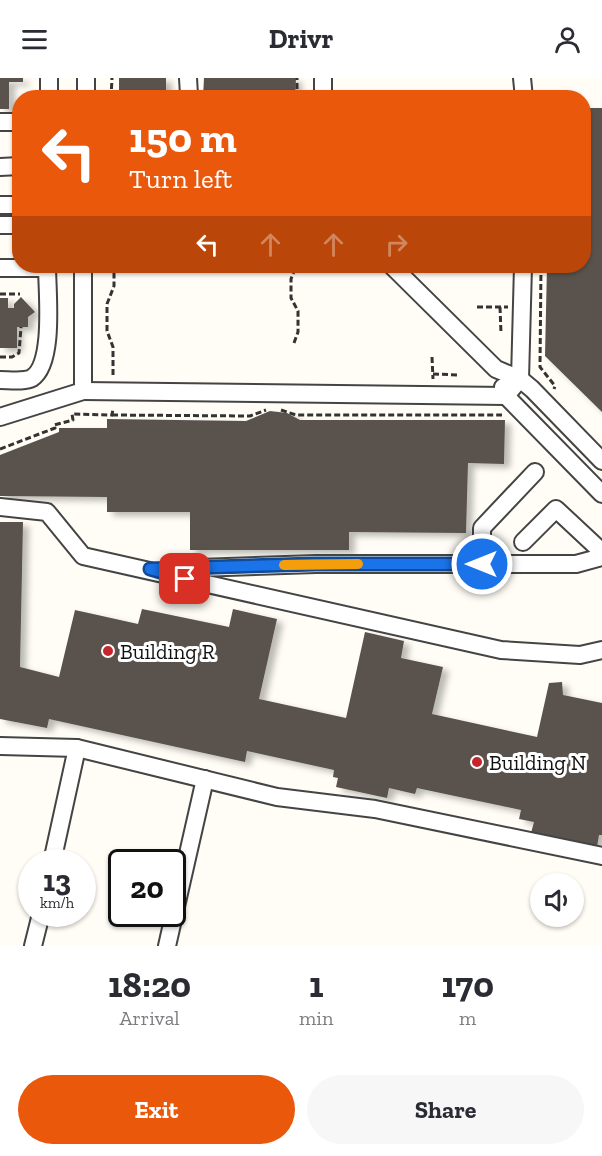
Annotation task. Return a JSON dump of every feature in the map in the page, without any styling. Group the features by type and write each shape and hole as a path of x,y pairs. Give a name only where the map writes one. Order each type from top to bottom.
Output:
{"lane":[{"path":"0,380 30,380 39,371 46,357 47,273"},
{"path":"83,273 83,391"},
{"path":"399,273 496,369 520,380 602,461"},
{"path":"506,404 520,380 523,273"},
{"path":"496,369 506,404 602,494"},
{"path":"0,417 83,391 506,404"},
{"path":"482,564 482,528 535,472"},
{"path":"0,507 47,512 83,556 150,569 221,588 501,650 580,655 602,650"},
{"path":"523,542 556,509 602,552"},
{"path":"150,569 315,564 576,564 602,558"},
{"path":"0,746 77,748 277,797 375,809 602,856"},
{"path":"55,849 77,748"},
{"path":"167,946 205,779"},
{"path":"33,946 38,927"}],"path":[{"path":"113,385 113,347 107,331 107,304 114,286 114,273"},
{"path":"293,273 291,298 298,311 298,332 294,343"},
{"path":"541,273 540,367 555,386 552,398"},
{"path":"0,294 20,294"},
{"path":"477,307 513,308"},
{"path":"500,307 501,333"},
{"path":"0,357 12,357 19,352 21,327"},
{"path":"432,357 433,387"},
{"path":"433,374 460,375"},
{"path":"0,449 55,429 54,425 73,420 72,414 250,416 274,409 296,415 504,415 506,404"},
{"path":"112,415 113,409"}],"building":[{"path":"0,78 23,78 23,82 9,82 9,109 0,109"},
{"path":"119,78 166,78 166,90 119,90"},
{"path":"204,78 296,78 295,90 203,90"},
{"path":"591,108 602,108 602,412 545,356 547,273 591,273"},
{"path":"21,297 35,312 28,317 28,327 17,327 17,348 0,348 0,298 8,298 8,308 14,308 14,304"},
{"path":"270,411 287,413 300,420 505,420 504,464 468,463 466,533 349,532 349,550 190,550 190,512 107,512 107,497 0,496 0,455 59,432 59,428 107,428 107,419 246,421"},
{"path":"0,522 23,522 20,667 59,677 75,610 138,624 142,609 229,627 233,609 277,619 259,699 346,718 365,632 404,641 401,658 443,667 432,714 537,737 549,683 562,682 563,695 602,703 602,835 599,835 597,847 531,833 534,822 519,819 521,810 417,788 415,794 389,788 387,798 336,787 338,778 333,777 334,770 247,751 245,762 49,719 47,728 0,719"}],"slow traffic":[{"path":"284,565 358,564"}],"place":[{"name":"Building R","path":"108,651"},
{"name":"Building N","path":"477,762"}],"route":[{"path":"185,579 150,569 315,564 482,564"}]}
